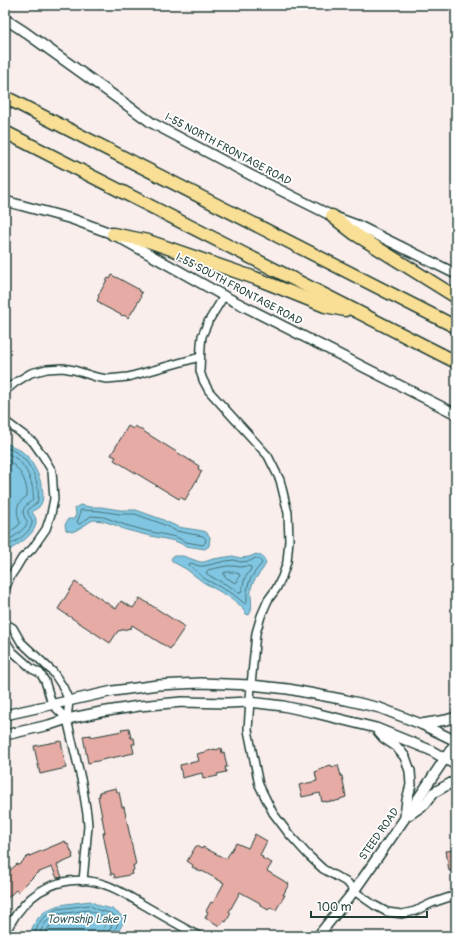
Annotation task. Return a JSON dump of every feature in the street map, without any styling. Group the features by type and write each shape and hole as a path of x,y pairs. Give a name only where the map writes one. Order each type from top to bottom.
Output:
{"highway":[{"path":"5,97 456,327"},
{"path":"5,132 456,362"},
{"path":"332,216 355,234 456,297"},
{"path":"113,234 148,241 185,253 255,278 325,306 357,312"}],"street":[{"name":"I-55 NORTH FRONTAGE ROAD","path":"5,19 152,123 332,216 359,226 456,274"},
{"name":"I-55 SOUTH FRONTAGE ROAD","path":"5,201 72,219 113,234 224,296 456,414"},
{"path":"224,296 208,322 202,336 200,371 209,391 268,456 280,480 288,513 289,540 287,562 282,577 268,600 261,616 256,633 250,685 248,730 259,785 273,813 308,855 323,869 348,883 354,891 374,906 387,912 402,914 415,911 432,903 450,898 456,898"},
{"path":"5,391 31,373 47,370 64,368 107,379 128,377 200,356"},
{"path":"5,421 33,442 43,456 52,471 54,499 46,529 32,549 22,558 10,577 5,590"},
{"path":"5,624 13,628 21,642 53,672 63,687 69,700 67,719 82,783 87,814 88,826 84,880"},
{"path":"5,640 12,651 32,669 40,673 45,681 52,704 67,719"},
{"path":"5,715 113,691 158,685 201,683 250,685 288,689 380,708 421,724 456,742"},
{"path":"5,735 50,725 67,719 139,706 182,702 249,702 283,706 376,728 430,750 456,765"},
{"path":"421,724 456,717"},
{"path":"376,728 384,738 396,746 405,758 410,771 411,785 407,800 405,818"},
{"name":"STEED ROAD","path":"318,936 354,891 456,742"},
{"path":"405,818 425,804 433,793 451,783 456,782"},
{"path":"5,934 8,926 19,910 32,896 51,885 60,882 84,880 114,888 198,936"}],"water":[{"path":"5,443 19,449 30,459 40,480 43,495 42,502 39,507 32,512 36,520 36,525 30,535 5,552"},
{"path":"80,505 120,510 136,510 178,527 203,531 210,537 209,546 205,549 186,546 175,541 123,529 103,521 91,521 72,532 66,530 65,525 68,519 74,519 76,514 75,508"},
{"path":"256,554 260,555 266,563 252,585 252,602 249,615 246,614 242,607 231,598 203,582 186,569 173,562 171,559 173,556 183,556 204,562 233,556 240,558 249,557"},
{"name":"Township Lake 1","path":"90,901 100,906 112,909 122,916 123,923 116,936 29,936 39,917 45,911 60,905"}],"building":[{"path":"112,275 138,289 142,293 128,318 97,301 98,296 108,278 110,279"},
{"path":"128,426 133,429 135,426 199,466 198,469 202,471 185,500 180,497 179,499 114,460 116,457 111,455"},
{"path":"75,582 116,609 121,601 133,608 140,598 185,627 170,649 132,625 131,628 118,631 110,643 58,609"},
{"path":"129,728 131,738 134,738 135,744 132,744 134,753 88,763 83,736 91,735 91,737 122,731 121,729"},
{"path":"61,741 66,768 40,774 34,746"},
{"path":"221,748 222,753 224,752 227,767 225,767 226,772 217,774 218,776 203,779 202,773 182,778 180,765 199,761 197,754"},
{"path":"331,765 332,767 338,765 342,776 346,797 332,802 322,802 320,793 302,797 299,785 317,781 315,772"},
{"path":"116,788 117,792 119,792 122,807 124,807 136,865 133,865 133,874 115,878 114,874 111,874 98,796 100,796 99,792"},
{"path":"255,834 267,841 260,855 263,857 262,858 272,863 267,871 289,884 283,895 285,895 276,910 270,908 268,910 260,905 260,903 240,892 229,912 231,913 226,922 224,921 220,926 205,918 208,912 206,911 211,902 213,903 224,883 192,867 193,865 187,861 196,846 202,849 203,847 226,859 236,843 248,848"},
{"path":"65,841 67,845 68,844 73,858 57,865 62,877 57,878 52,867 37,873 18,892 16,890 5,900 5,875 27,857"},
{"path":"456,850 456,870 449,871 446,851"}]}
